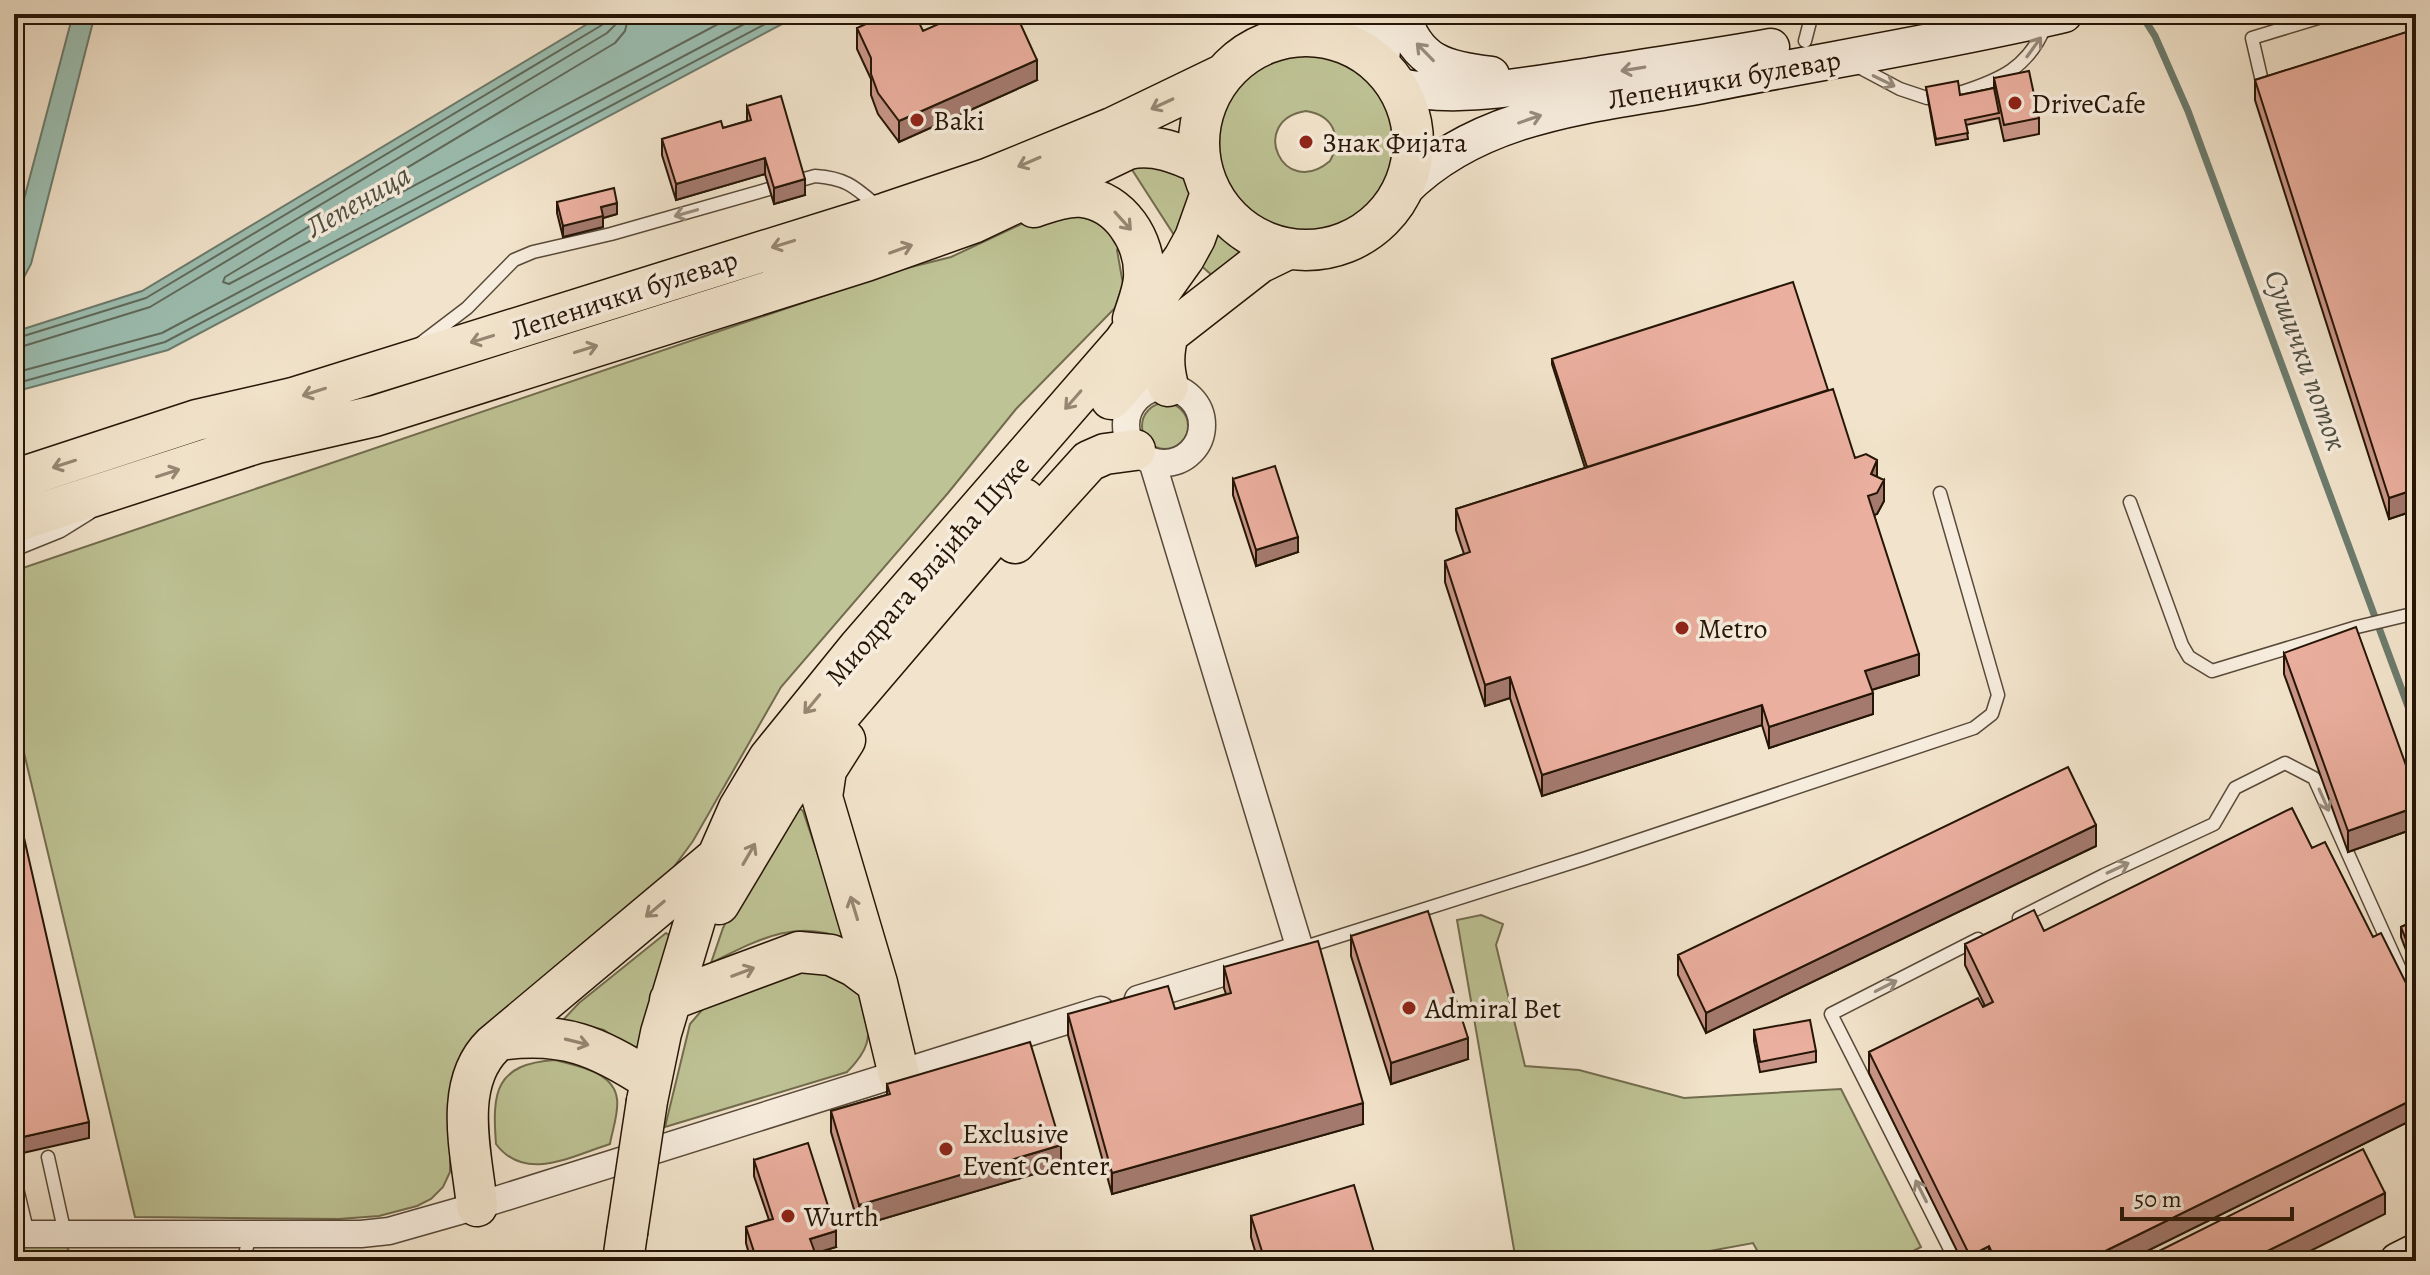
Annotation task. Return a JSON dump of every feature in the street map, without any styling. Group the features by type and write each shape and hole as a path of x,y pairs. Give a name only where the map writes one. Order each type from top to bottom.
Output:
{"main road":[{"path":"1338,42 1374,14"},
{"path":"1388,76 1390,14"},
{"path":"1402,14 1425,55 1441,66 1464,72 1552,81"},
{"name":"Лепенички булевар","path":"1388,76 1419,92 1552,81 1808,28 1949,14"},
{"name":"Лепенички булевар","path":"1403,190 1439,159 1532,117 1608,99 1685,88 2056,16"},
{"path":"1305,36 1338,42 1361,52 1388,76 1408,110 1413,137 1411,164 1403,190 1383,218 1356,238 1324,249 1288,249 1263,241 1231,220 1206,178 1199,139 1203,112 1222,75 1239,59 1270,42 1305,36"},
{"name":"Лепенички булевар","path":"14,480 197,420 293,398 886,213 987,179 1112,128 1222,75"},
{"name":"Лепенички булевар","path":"102,496 257,443 375,416 866,261 973,223 1138,146 1162,149 1206,178"},
{"name":"Миодрага Влајића Шуке","path":"625,1247 649,1091 675,985 715,859 739,808 769,758 794,725 1124,342 1195,238 1206,178"},
{"path":"973,223 1023,212 1069,197 1098,201 1118,214 1138,241 1144,266 1139,303 1124,342"},
{"name":"Миодрага Влајића Шуке","path":"675,985 814,749 906,636 1168,334 1259,263 1288,249"},
{"path":"1168,334 1163,368 1168,386"},
{"path":"933,606 979,578 1045,512 1089,461 1105,454 1144,456"},
{"path":"14,522 102,496"},
{"path":"899,1075 877,983 825,812 822,788 829,764 894,667 906,636"},
{"path":"477,1206 467,1110 469,1089 481,1059 499,1040 715,859"},
{"path":"675,985 799,952 831,955 854,966 877,983"},
{"path":"499,1040 540,1036 572,1040 607,1053 649,1091"},
{"path":"2398,1261 2416,1252"}],"street":[{"path":"21,1234 361,1234 389,1231 1300,949 1144,456 1126,425 1127,413 1143,392 1168,386 1181,390 1199,408 1202,433 1189,454 1178,461 1165,463 1144,456"}],"lane":[{"path":"14,35 20,14"},
{"path":"2279,85 2264,90 2252,38 2331,14"},
{"path":"1959,93 1999,80 2024,60 2056,16"},
{"path":"1844,57 1880,80 1927,98"},
{"path":"388,368 467,308 514,260 533,252 611,234 815,176 836,177 850,183 886,213"},
{"path":"1300,949 1586,858 1974,728 1992,714 1998,695 1940,493"},
{"path":"14,550 79,521 95,510 102,496"},
{"path":"2130,502 2182,645 2189,657 2212,671 2357,627 2416,613"},
{"path":"2008,924 2214,824 2235,788 2285,763 2314,778 2416,1005"},
{"path":"1956,1261 1831,1014 1995,931"},
{"path":"48,1157 65,1234"},
{"path":"14,1176 21,1234"},
{"path":"243,1261 251,1233"}],"green space":[{"path":"1304,51 1340,58 1351,63 1374,83 1389,108 1395,135 1394,163 1384,189 1368,210 1344,226 1314,234 1274,230 1243,212 1223,185 1214,152 1216,118 1232,87 1261,64","holes":["1306,111 1315,113 1333,128 1334,152 1330,161 1313,171 1298,171 1286,165 1278,154 1275,141 1278,128 1288,117"]},
{"path":"1160,161 1188,178 1194,190 1176,238 1129,165"},
{"path":"1075,207 1123,238 1117,250 1123,284 1115,308 1016,409 781,687 693,841 662,883 480,1034 450,1146 450,1172 443,1187 431,1199 417,1206 379,1216 339,1219 135,1217 14,711 14,571 899,270 951,257 1047,212"},
{"path":"1216,227 1251,255 1215,278 1197,262"},
{"path":"1165,403 1181,410 1188,426 1181,442 1165,449 1149,442 1142,426 1149,410"},
{"path":"799,808 803,811 847,941 829,934 794,931 761,940 711,963 723,928 748,877"},
{"path":"1481,915 1503,924 1496,945 1525,1066 1579,1070 1684,1098 1841,1089 1921,1247 1894,1261 1763,1261 1753,1243 1655,1261 1516,1261 1457,920"},
{"path":"666,933 670,936 637,1055 604,1030 563,1020 579,1003"},
{"path":"812,965 844,978 854,986 867,1018 867,1043 847,1072 665,1127 690,1024 708,1003"},
{"path":"555,1060 593,1071 609,1082 617,1099 610,1144 565,1160 535,1164 521,1162 508,1156 496,1144 497,1096 509,1075 520,1068"},
{"path":"14,1244 65,1244 75,1261 14,1261"}],"water":[{"path":"73,14 95,14 31,264 14,296 14,237"},
{"name":"Лепеница","path":"604,14 801,14 168,350 14,392 14,332 142,291"}],"building":[{"path":"888,14 915,14 923,31 961,14 965,18 975,14 1016,14 1037,60 899,121 878,93 871,74 871,58 857,28"},
{"path":"2416,29 2416,489 2389,498 2255,80"},
{"path":"2029,71 2039,118 2004,125 1994,78"},
{"path":"1958,81 1960,95 1994,88 1999,113 1965,120 1968,133 1936,139 1926,87"},
{"path":"781,96 805,179 774,188 765,158 676,184 662,139 721,121 723,128 751,120 747,106"},
{"path":"614,188 617,203 601,207 603,216 563,226 557,202"},
{"path":"1793,282 1828,390 1587,467 1552,359"},
{"name":"Metro","path":"1833,389 1855,458 1866,454 1877,460 1871,474 1884,480 1877,493 1868,496 1919,654 1865,671 1873,693 1769,727 1762,705 1542,775 1510,677 1485,685 1445,561 1470,552 1456,509"},
{"path":"1275,466 1298,537 1256,550 1233,479"},
{"path":"2356,627 2416,793 2416,807 2348,831 2284,653"},
{"path":"2068,767 2096,825 1706,1013 1678,955"},
{"path":"14,794 89,1122 14,1139"},
{"path":"2292,808 2312,848 2325,842 2373,937 2381,933 2416,1003 2416,1098 2085,1261 1996,1261 1989,1246 1970,1256 1869,1052 1978,998 1983,1007 1993,1002 1965,944 2034,910 2044,931"},
{"name":"Admiral Bet","path":"1428,911 1468,1038 1391,1063 1351,936"},
{"path":"2416,920 2416,965 2401,927"},
{"path":"1318,941 1363,1103 1112,1173 1068,1014 1168,986 1175,1009 1231,993 1224,967"},
{"path":"1810,1020 1816,1051 1760,1062 1754,1030"},
{"name":"Exclusive Event Center","path":"1030,1042 1061,1145 859,1205 831,1111 890,1094 887,1084"},
{"path":"808,1143 836,1231 810,1239 818,1261 757,1261 746,1227 773,1219 754,1160"},
{"path":"2363,1149 2385,1193 2247,1261 2139,1261"},
{"path":"1354,1185 1376,1259 1265,1261 1251,1216"}],"waterway":[{"name":"Сушички поток","path":"2141,14 2155,36 2188,111 2416,728"}],"place":[{"name":"DriveCafe","path":"2015,103"},
{"name":"Baki","path":"917,120"},
{"name":"Знак Фијата","path":"1306,142"},
{"name":"Metro","path":"1682,628"},
{"name":"Admiral Bet","path":"1409,1008"},
{"name":"Exclusive Event Center","path":"946,1149"},
{"name":"Wurth","path":"788,1216"}]}
